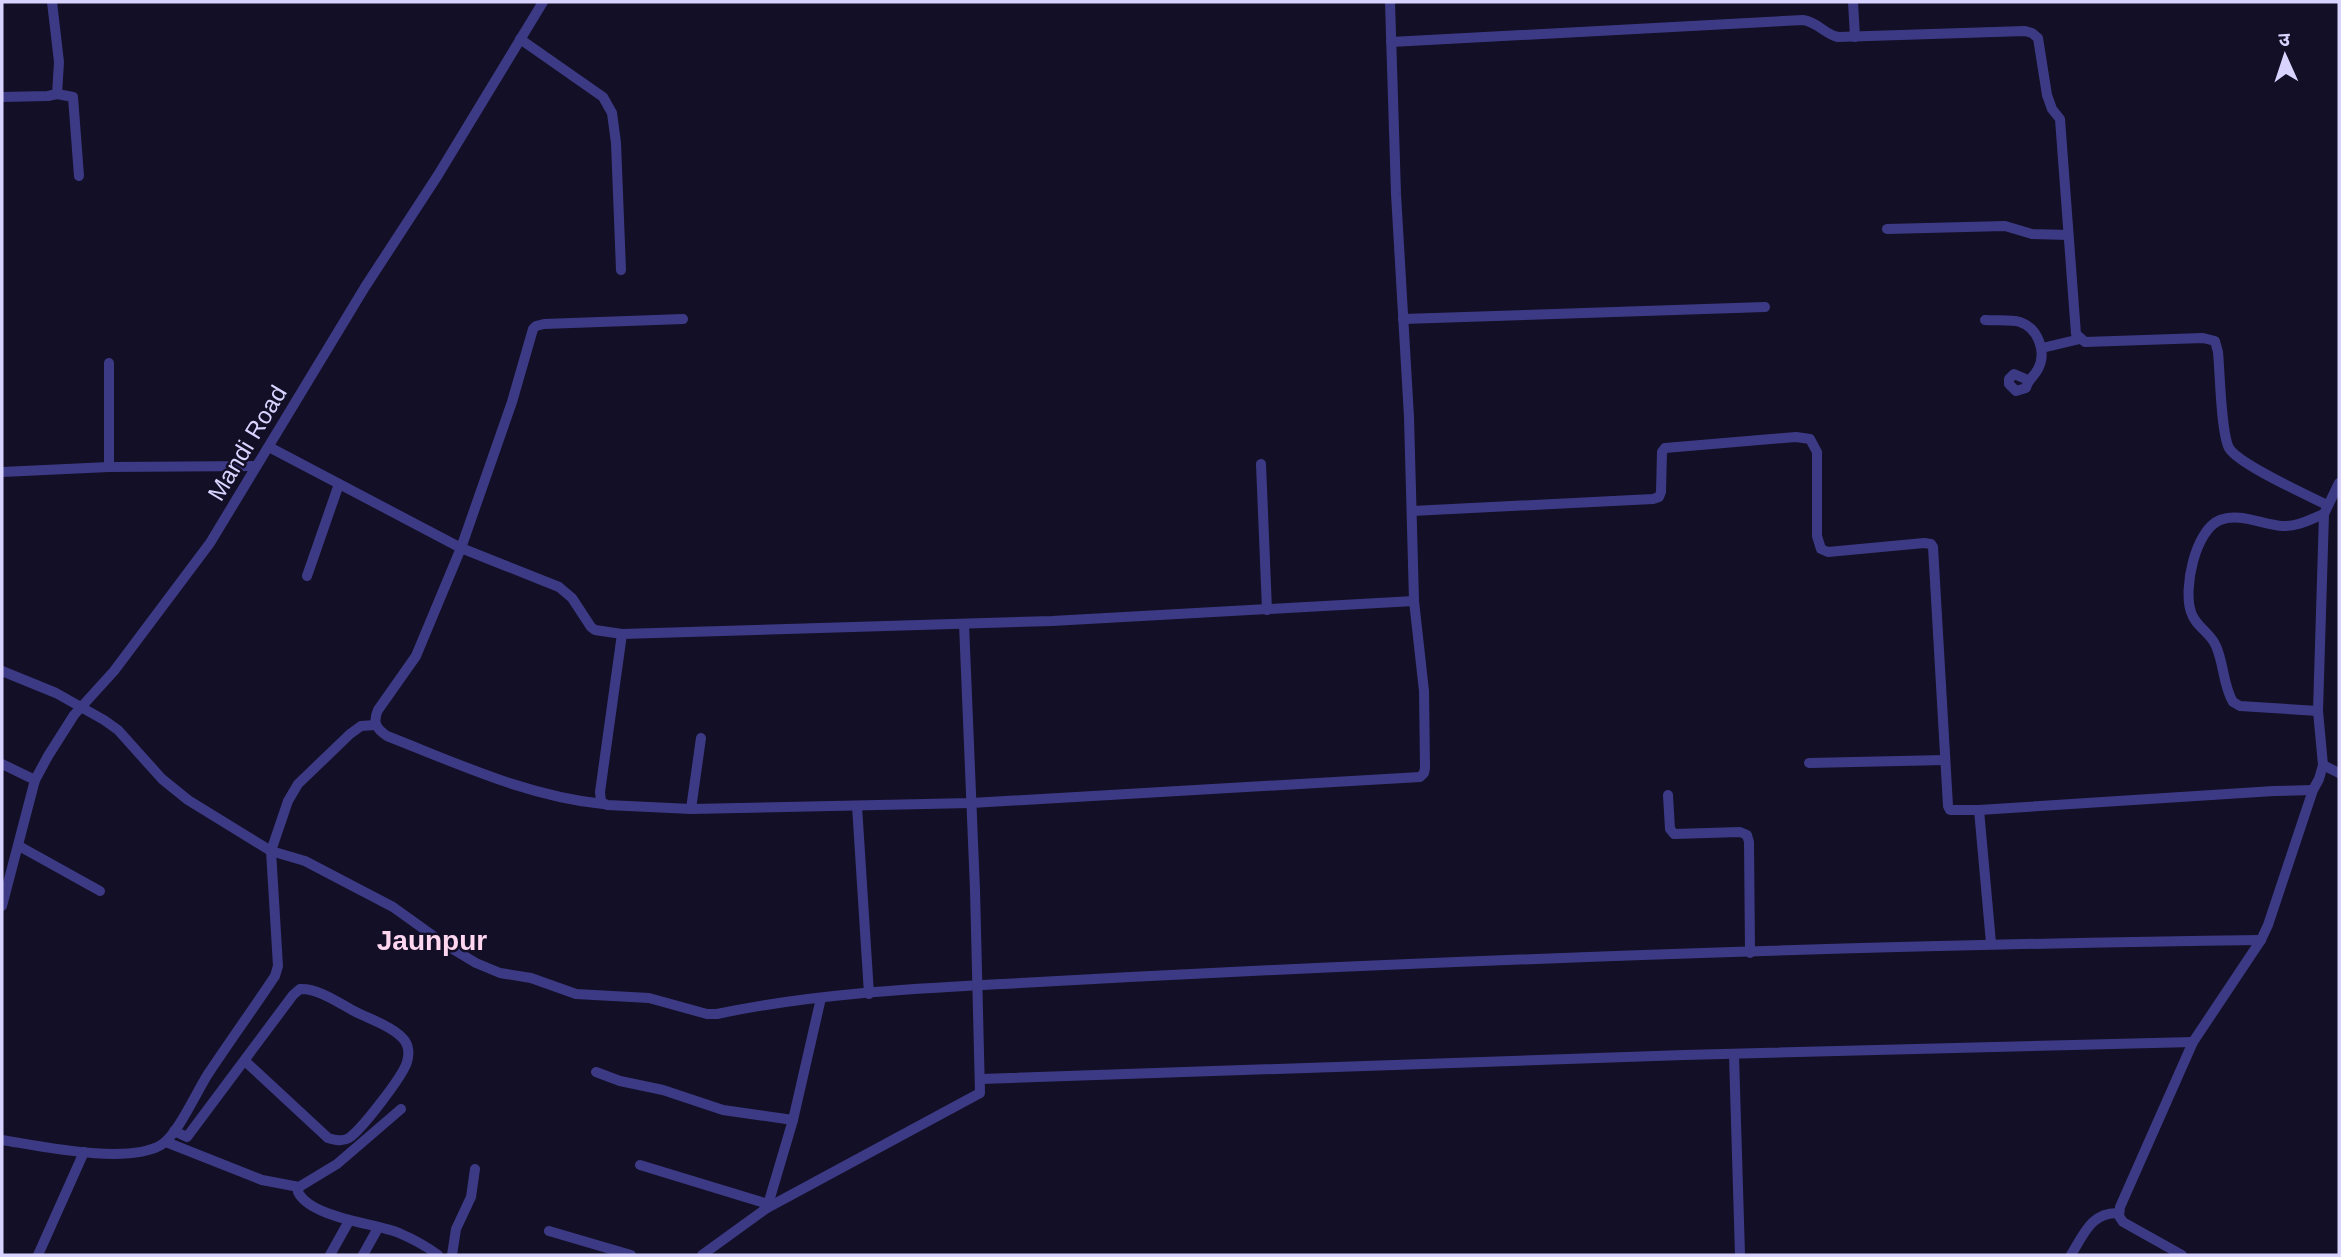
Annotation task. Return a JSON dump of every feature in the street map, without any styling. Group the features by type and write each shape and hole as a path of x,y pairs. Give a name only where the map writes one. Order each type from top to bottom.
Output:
{"street":[{"path":"52,2 59,62 57,94"},
{"name":"Mandi Road","path":"2,906 35,780 58,739 81,706 114,671 210,543 365,287 439,175 543,2"},
{"path":"2,1140 84,1152 137,1152 166,1142 277,971 271,851 288,801 298,784 349,734 361,726 376,725 387,736 550,797 603,804 691,809 971,803 1420,777 1425,768 1424,691 1414,601 1390,2"},
{"path":"1853,2 1855,37"},
{"path":"1391,42 1803,20 1813,22 1834,37 2025,31 2035,34 2038,38 2050,105 2060,120 2075,330 2080,339 2085,342 2203,338 2212,340 2216,343 2218,352 2226,436 2230,450 2242,460 2325,509"},
{"path":"520,39 603,97 609,105 616,143 621,270"},
{"path":"2,97 57,94 73,97 79,176"},
{"path":"1887,229 2005,226 2032,234 2068,235"},
{"path":"1403,319 1765,307"},
{"path":"376,725 378,710 416,656 461,548 512,402 530,337 536,326 683,319"},
{"path":"1985,320 2023,323 2035,333 2042,348 2039,368 2028,380"},
{"path":"2042,348 2080,339"},
{"path":"109,363 109,467"},
{"path":"1412,511 1653,499 1659,497 1661,492 1662,451 1666,448 1796,437 1810,439 1817,452 1817,536 1821,550 1828,552 1924,543 1933,547 1948,809 1979,810 2313,790"},
{"path":"268,447 461,548 559,587 572,598 595,630 622,634 964,624 1414,601"},
{"path":"1261,464 1267,610"},
{"path":"2,472 109,467 256,466"},
{"path":"2182,1255 2123,1222 2119,1213 2193,1042 2268,925 2313,790 2321,774 2323,765 2318,711 2325,509 2339,483"},
{"path":"307,576 339,484"},
{"path":"2318,711 2240,706 2233,702 2216,644 2190,612 2189,576 2206,531 2221,519 2241,518 2285,526 2297,524 2325,509"},
{"path":"702,1255 719,1250 767,1206 979,1095 981,1079 964,624"},
{"path":"603,804 600,793 622,634"},
{"path":"2,671 81,706 118,730 175,790 271,851 305,861 393,907 446,945 491,970 531,978 576,994 649,998 712,1015 769,1003 978,985 1510,959 1991,943 2260,940"},
{"path":"691,809 701,738"},
{"path":"1809,763 1945,760"},
{"path":"2,764 35,780"},
{"path":"2323,765 2339,773"},
{"path":"1668,795 1670,829 1674,834 1740,832 1747,835 1750,953"},
{"path":"857,806 869,994"},
{"path":"1979,810 1991,943"},
{"path":"19,846 100,891"},
{"path":"174,1131 187,1136 300,989 307,988 391,1030 406,1042 409,1049 405,1067 377,1106 358,1130 348,1139 341,1141 328,1138 245,1061"},
{"path":"767,1206 793,1121 821,998"},
{"path":"981,1079 1684,1055 2193,1042"},
{"path":"1734,1055 1740,1255"},
{"path":"596,1072 723,1110 793,1121"},
{"path":"166,1142 262,1180 299,1186 337,1164 401,1109"},
{"path":"38,1255 84,1152"},
{"path":"640,1165 767,1206"},
{"path":"452,1255 456,1229 471,1198 475,1169"},
{"path":"299,1186 300,1197 323,1211 349,1221 398,1233 438,1255"},
{"path":"2071,1255 2097,1217 2119,1213"},
{"path":"330,1255 349,1221"},
{"path":"363,1255 378,1228"},
{"path":"549,1231 631,1255"}],"district":[{"name":"Jaunpur","path":"432,940"}]}
